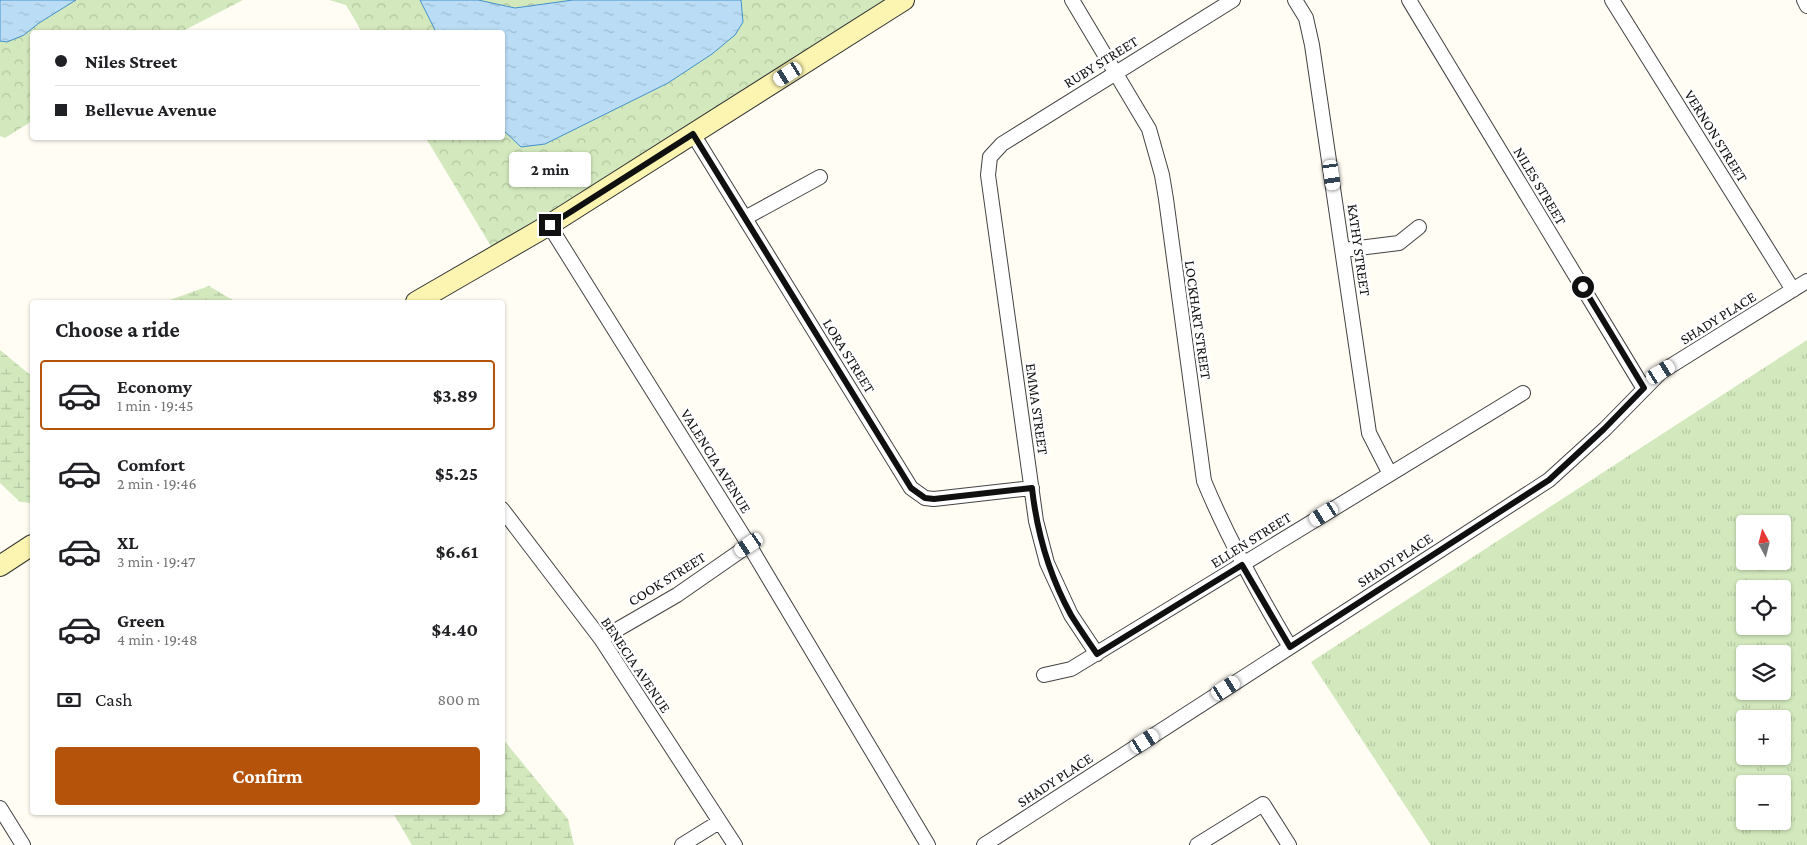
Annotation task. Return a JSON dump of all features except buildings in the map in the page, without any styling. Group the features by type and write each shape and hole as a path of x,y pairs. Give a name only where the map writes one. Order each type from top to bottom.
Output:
{"street":[{"path":"419,300 550,225 904,0"},
{"name":"LOCKHART STREET","path":"1072,0 1149,128 1162,175 1204,481 1219,519 1242,565 1290,647"},
{"name":"RUBY STREET","path":"990,157 1002,144 1233,0"},
{"name":"KATHY STREET","path":"1295,0 1306,18 1312,45 1369,433 1390,474"},
{"name":"NILES STREET","path":"1409,0 1644,388"},
{"name":"VERNON STREET","path":"1612,0 1793,290"},
{"path":"1804,0 1807,6"},
{"name":"LORA STREET","path":"693,134 911,488 925,498 934,499 1032,488"},
{"name":"EMMA STREET","path":"990,157 988,175 1036,521 1047,563 1071,615 1097,654"},
{"path":"745,218 820,177"},
{"name":"VALENCIA AVENUE","path":"550,225 749,545 928,845"},
{"path":"1343,250 1399,243 1419,227"},
{"name":"SHADY PLACE","path":"984,845 1549,480 1661,372 1807,281"},
{"name":"ELLEN STREET","path":"1044,675 1071,669 1097,654 1523,393"},
{"name":"BENECIA AVENUE","path":"505,513 601,639 735,845"},
{"name":"COOK STREET","path":"601,639 677,595 749,545"},
{"path":"0,566 30,546"},
{"path":"1197,845 1263,804 1289,845"},
{"path":"0,808 23,845"},
{"path":"682,845 719,822"}],"green space":[{"path":"0,0 243,0 185,30 30,30 30,122 5,138 0,136"},
{"path":"329,0 888,0 492,248 427,140 505,140 505,30 361,30 346,5"},
{"path":"209,286 233,300 170,300"},
{"path":"1807,340 1807,845 1431,845 1311,662"},
{"path":"0,350 30,374 30,503 20,502 0,483"},
{"path":"505,741 568,819 574,845 412,845 394,815 505,815"}],"water":[{"path":"0,0 76,0 39,23 24,35 7,42 0,41"},
{"path":"420,0 478,0 515,8 573,0 741,0 743,22 735,35 712,54 668,83 545,144 521,147 505,132 505,30 435,30"}],"route":[{"path":"550,225 693,134 911,488 925,498 944,499 1032,488 1036,521 1047,563 1071,615 1097,654 1242,565 1290,647 1549,480 1604,429 1644,388 1583,287"}]}
